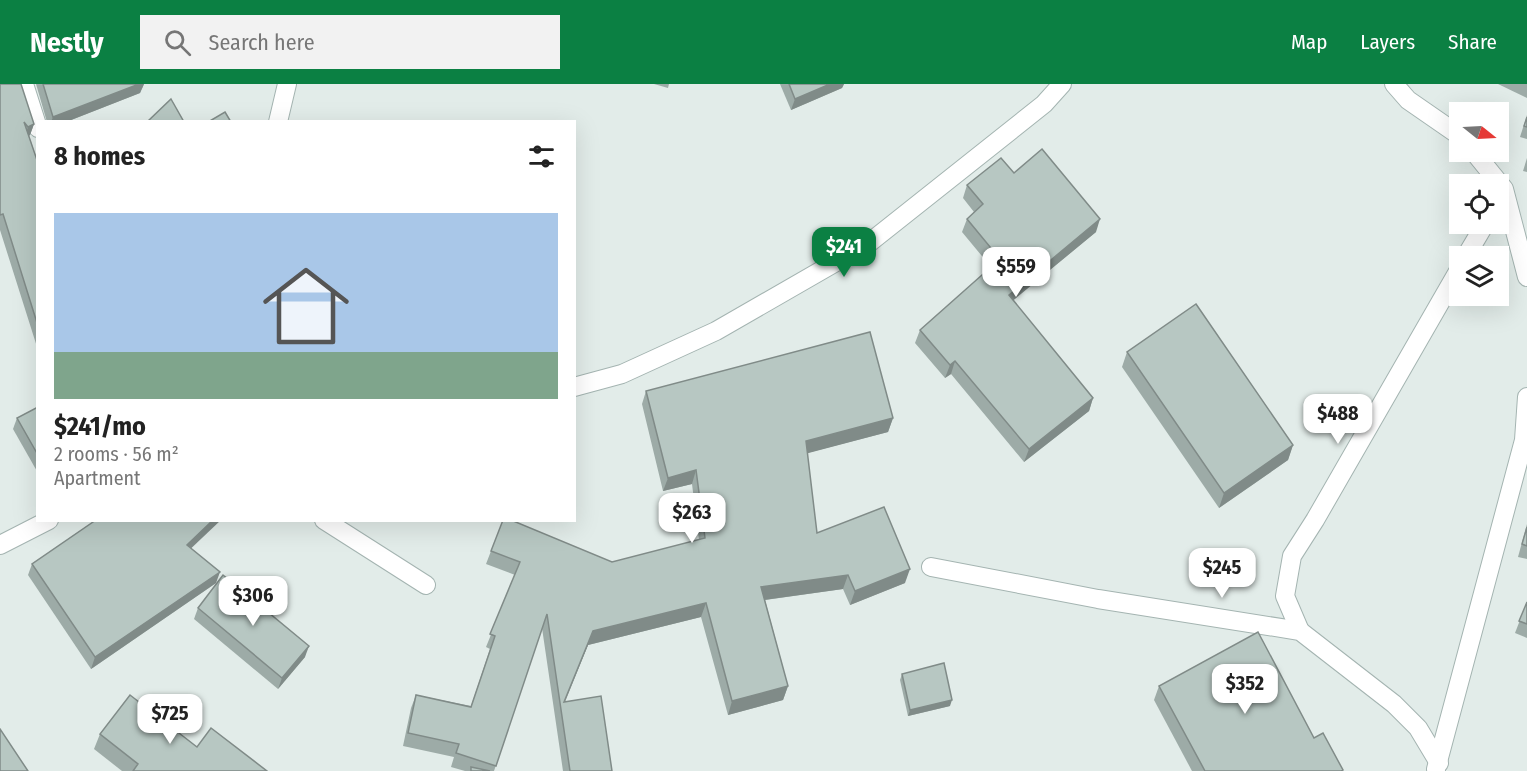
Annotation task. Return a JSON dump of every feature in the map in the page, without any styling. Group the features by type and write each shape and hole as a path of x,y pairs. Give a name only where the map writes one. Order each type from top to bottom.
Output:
{"street":[{"path":"24,84 36,122"},
{"path":"278,120 287,84"},
{"path":"576,386 622,374 716,331 869,243 1044,104 1062,84"},
{"path":"1394,84 1408,100 1449,128"},
{"path":"1509,220 1527,277"},
{"path":"1300,632 1285,596 1292,556 1316,520 1449,287"},
{"path":"1437,767 1524,440 1527,397"},
{"path":"0,545 45,522"},
{"path":"327,522 426,585"},
{"path":"931,567 1098,599 1300,632 1394,704 1418,728 1437,767"}],"building":[{"path":"0,84 21,84 34,124 28,127 24,122 36,157 36,320 3,214 0,215"},
{"path":"43,84 139,84 53,117"},
{"path":"789,84 830,84 795,99"},
{"path":"171,99 183,120 149,120"},
{"path":"225,112 230,120 211,120"},
{"path":"1042,149 1100,219 1009,295 1093,398 1029,449 955,361 950,365 920,330 1000,259 967,219 983,204 967,185 1001,158 1014,173"},
{"path":"1196,304 1293,445 1224,493 1127,352"},
{"path":"870,332 893,418 806,441 817,533 884,507 910,569 855,591 848,575 761,587 788,686 732,701 706,603 593,631 564,702 601,696 612,771 570,771 547,614 496,766 456,753 459,744 408,733 416,695 471,707 495,636 490,634 520,562 491,551 502,522 516,522 612,562 705,538 696,470 668,478 646,391"},
{"path":"36,408 36,451 17,418"},
{"path":"93,522 211,522 187,545 220,572 95,657 32,564"},
{"path":"1527,527 1527,546 1522,544"},
{"path":"223,575 309,646 282,678 198,608"},
{"path":"1527,602 1527,624 1519,621"},
{"path":"1258,632 1314,738 1323,733 1343,770 1205,771 1159,686"},
{"path":"944,663 952,700 910,710 902,674"},
{"path":"130,695 197,747 211,728 267,771 133,771 138,764 100,734"},
{"path":"0,729 28,771 0,771"},
{"path":"471,767 490,771 471,771"}]}
